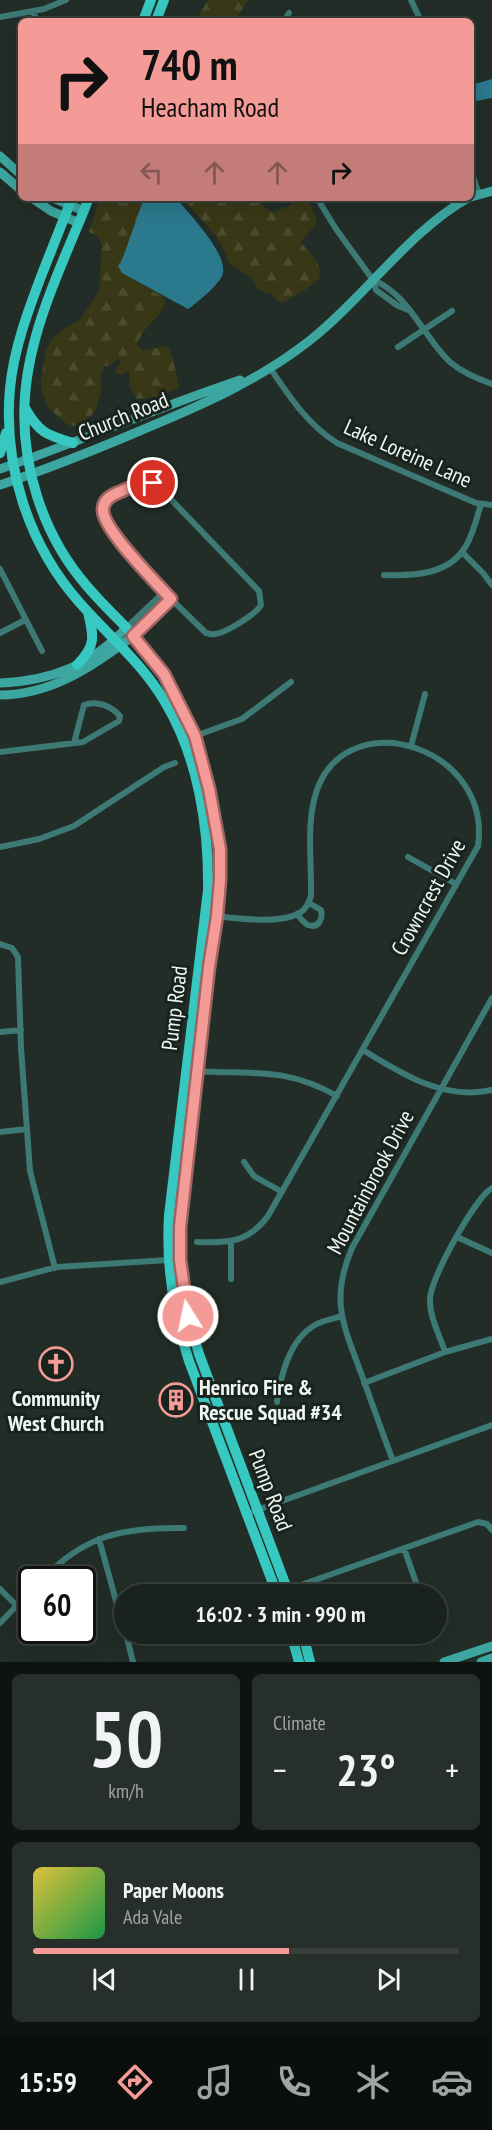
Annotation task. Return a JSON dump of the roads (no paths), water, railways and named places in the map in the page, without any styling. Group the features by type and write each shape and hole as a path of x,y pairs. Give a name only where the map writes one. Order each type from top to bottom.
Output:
{"main road":[{"path":"144,18 151,0"},
{"path":"157,18 164,0"},
{"path":"0,156 18,172"},
{"path":"0,172 18,187"},
{"name":"Church Road","path":"474,196 492,191"},
{"path":"36,201 51,211 79,223"},
{"path":"0,453 9,418 7,385 22,329 71,201 84,211"},
{"name":"Pump Road","path":"88,201 36,337 25,408 28,459 40,506 63,552 85,584 130,632 164,674 195,736 210,797 220,849 220,880 181,1217 180,1260 188,1316 199,1354 257,1510 281,1584"},
{"name":"Church Road","path":"0,485 212,401 270,368 310,340 342,313 439,219 463,201"},
{"name":"Church Road","path":"0,469 191,396 257,375"},
{"path":"25,408 44,434 73,443"},
{"name":"Pump Road","path":"9,418 17,479 25,508 40,545 62,581 140,667 160,694 173,716 189,755 198,792 207,844 207,890 169,1215 168,1260 181,1337 246,1514 280,1584"},
{"path":"77,665 88,653 93,642 88,612"},
{"path":"0,695 28,692 70,678 94,665 130,632"},
{"path":"0,683 43,678 91,659 117,643"},
{"path":"294,1644 299,1662"},
{"path":"306,1644 310,1662"},
{"path":"444,1662 492,1646"},
{"path":"481,1662 492,1658"}],"street":[{"path":"0,17 34,11 57,5 66,0"},
{"path":"411,0 420,18"},
{"path":"34,11 35,18"},
{"path":"286,18 289,13"},
{"path":"319,201 336,229 374,280 378,292 408,310 445,356 460,370 492,384"},
{"path":"398,348 452,311"},
{"name":"Lake Loreine Lane","path":"270,368 306,418 328,437 364,455 481,504 492,506"},
{"path":"148,482 161,489 252,583 259,591 262,601 254,613 221,633 211,634 201,630 164,591 123,546 103,512 104,503 110,497 148,482"},
{"path":"384,575 416,575 433,572 451,562 462,552 474,529 481,504"},
{"path":"462,552 492,585"},
{"path":"0,569 42,651"},
{"path":"130,632 164,591"},
{"path":"130,632 171,599"},
{"path":"0,633 25,620"},
{"path":"195,736 242,719 291,682"},
{"path":"411,746 425,694"},
{"path":"0,752 74,743 88,741 119,721 118,712 99,703 92,702 84,705 74,743"},
{"path":"205,915 237,919 274,919 297,914 309,903 311,896 311,811 317,789 323,779 347,754 364,747 389,742 411,746 449,758"},
{"path":"0,847 39,839 74,826 164,767 176,763"},
{"name":"Crowncrest Drive","path":"197,1242 231,1242 252,1233 262,1224 337,1096 480,841 484,823 483,807"},
{"path":"408,856 456,884"},
{"path":"297,914 308,924 314,925 320,922 321,910 309,903"},
{"path":"0,944 12,948 18,957 27,1129 32,1178 55,1268"},
{"name":"Mountainbrook Drive","path":"393,1461 342,1317 342,1277 352,1248 492,998"},
{"path":"0,1032 21,1030"},
{"path":"363,1050 416,1080 441,1089 470,1092 492,1090"},
{"path":"186,1070 284,1075 310,1082 337,1096"},
{"path":"0,1132 27,1129"},
{"path":"244,1162 254,1176 282,1192"},
{"path":"445,1352 429,1298 433,1282 480,1198 492,1188"},
{"path":"457,1237 492,1253"},
{"path":"231,1242 231,1279"},
{"path":"0,1282 55,1268 168,1260"},
{"path":"278,1402 284,1368 303,1334 316,1323 342,1317"},
{"path":"364,1383 445,1352 492,1339"},
{"path":"246,1514 492,1425"},
{"path":"308,1584 478,1522 485,1523 492,1530"},
{"path":"56,1566 71,1552 99,1539 144,1528 184,1528"},
{"path":"99,1539 114,1593"},
{"path":"404,1548 417,1584"},
{"path":"0,1589 17,1606 0,1623"},
{"path":"129,1644 134,1662"}],"water":[{"path":"492,79 492,98 474,101 474,84"},
{"path":"143,201 179,201 215,246 223,268 220,280 188,309 122,273 118,266"}],"place":[{"name":"Community West Church","path":"56,1364"},
{"name":"Henrico Fire & Rescue Squad #34","path":"176,1400"}]}
